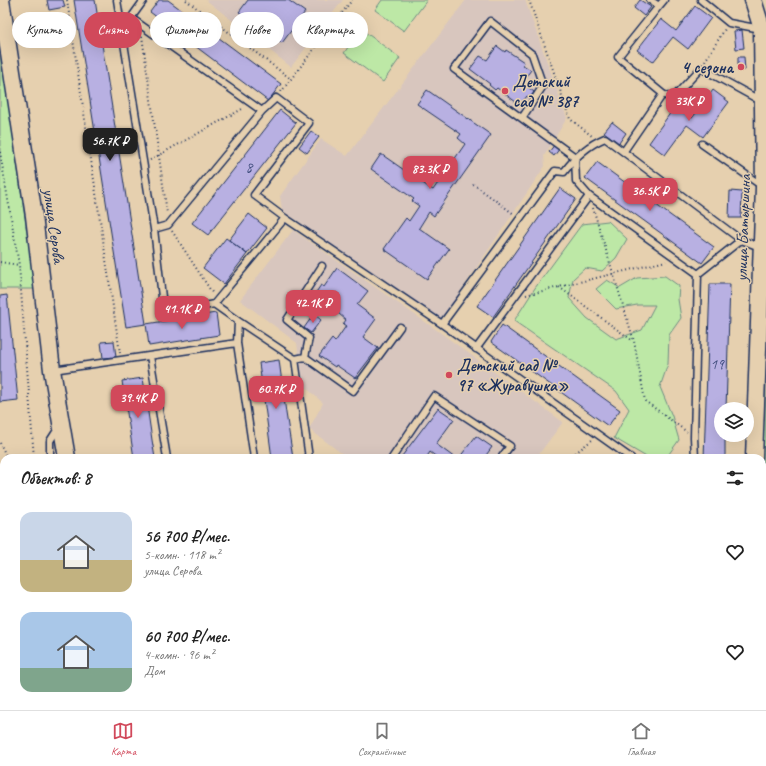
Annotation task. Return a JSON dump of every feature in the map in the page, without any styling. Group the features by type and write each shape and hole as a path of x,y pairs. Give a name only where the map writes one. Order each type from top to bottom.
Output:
{"street":[{"name":"улица Серова","path":"2,0 34,216 52,370 66,454"},
{"name":"улица Батыршина","path":"753,0 762,29 764,187 764,248 754,454"}],"lane":[{"path":"117,0 119,12"},
{"path":"135,12 144,0"},
{"path":"650,0 659,6"},
{"path":"664,0 618,57 662,94 672,99 701,68 763,102"},
{"path":"702,0 729,23 762,29"},
{"path":"522,118 543,86 532,54 490,21 454,68 575,157"},
{"path":"142,25 262,111"},
{"path":"124,48 154,229 164,314 216,302 285,218"},
{"path":"624,152 662,94"},
{"path":"154,229 168,225 262,111 276,98 309,123 254,195 285,218 442,324 625,454"},
{"path":"442,324 555,171 564,172 575,157 598,141 605,138 741,240 764,248"},
{"path":"702,144 764,187"},
{"path":"575,157 576,181 589,196 698,274"},
{"path":"476,349 589,196"},
{"path":"698,274 741,240"},
{"path":"305,356 309,338 287,320 322,266"},
{"path":"695,454 698,274"},
{"path":"216,302 238,321 295,360 308,454"},
{"path":"238,321 237,343 253,454"},
{"path":"305,356 353,390 400,327"},
{"path":"52,370 237,343"},
{"path":"150,356 166,454"},
{"path":"295,360 305,356"},
{"path":"395,454 434,396 510,446 504,454"},
{"path":"50,454 50,441 61,424"}],"path":[{"path":"67,0 119,350"},
{"path":"186,0 291,79"},
{"path":"276,98 352,0"},
{"path":"529,0 570,119 598,141"},
{"path":"701,68 729,23"},
{"path":"142,39 168,225 216,302"},
{"path":"143,163 251,104"},
{"path":"0,153 19,265 34,454"},
{"path":"473,184 520,218"},
{"path":"589,196 634,341 645,401 694,437"},
{"path":"514,299 677,259"},
{"path":"0,262 19,265"},
{"path":"559,287 634,341"},
{"path":"575,454 598,435"},
{"path":"0,443 5,454"}],"shaded area":[{"path":"206,0 343,0 334,12 292,12 292,48 306,48 291,67 267,48 284,48 284,12 230,12 230,19"},
{"path":"466,0 525,0 567,118 544,156 545,166 441,320 282,210 280,196 321,139 347,156"},
{"path":"293,230 434,328 563,422 539,454 343,454 309,429 323,403 302,384 297,343 240,300"}],"green space":[{"path":"382,0 427,0 404,31 375,10"},
{"path":"368,34 400,58 383,82 344,53 348,48 368,48"},
{"path":"0,43 35,289 0,289"},
{"path":"608,221 627,239 616,258 602,271 585,268 573,279 569,298 587,318 616,339 642,330 655,305 637,305 616,309 596,289 607,280 620,288 637,278 665,276 679,286 678,299 681,318 669,335 668,364 660,387 672,416 679,440 669,454 641,454 614,438 629,409 616,391 514,321 535,288 582,224"},
{"path":"766,259 766,454 762,454"}],"building":[{"path":"47,0 63,0 65,7 49,10"},
{"path":"74,0 95,0 97,12 84,12 84,48 103,48 146,324 126,327"},
{"path":"159,0 168,0 184,12 150,12"},
{"path":"248,0 288,0 305,12 292,12 292,30 284,40 284,12 239,12"},
{"path":"640,0 651,7 644,16 634,8"},
{"path":"695,6 711,18 688,49 673,37 653,62 637,50 661,19 676,31"},
{"path":"742,30 744,48 736,49 734,31"},
{"path":"222,40 230,46 230,48 233,48 281,84 268,101 198,48 222,48"},
{"path":"497,46 524,62 523,65 531,70 522,82 534,92 530,98 527,96 520,105 497,88 495,90 489,85 490,84 470,69 480,56 487,60"},
{"path":"738,57 744,57 745,70 738,70"},
{"path":"427,90 491,135 434,216 429,212 419,228 449,249 427,279 384,249 406,218 409,221 419,206 412,201 414,199 371,169 381,154 433,190 465,144 458,138 461,134 417,104"},
{"path":"713,90 729,102 703,137 687,125 665,155 649,143 676,105 692,118"},
{"path":"280,110 296,123 208,235 192,223"},
{"path":"612,122 626,133 619,143 604,132"},
{"path":"311,131 319,137 307,153 299,147"},
{"path":"555,144 560,148 554,156 549,152"},
{"path":"597,162 714,247 702,263 585,178"},
{"path":"560,188 576,199 493,317 477,306"},
{"path":"730,191 742,192 741,218 729,218"},
{"path":"249,214 267,228 247,254 229,240"},
{"path":"226,238 247,254 224,284 203,268"},
{"path":"337,268 368,291 357,305 376,319 363,337 378,348 355,378 319,356 332,339 335,342 346,326 343,324 346,320 331,307 327,313 310,301 321,285 324,287"},
{"path":"710,284 730,284 726,402 714,402 714,442 725,442 725,454 704,454"},
{"path":"7,295 18,400 0,402 0,296"},
{"path":"216,313 219,335 149,346 146,324"},
{"path":"314,314 321,320 311,333 304,328"},
{"path":"502,325 620,410 608,426 491,342"},
{"path":"114,341 116,357 103,358 101,342"},
{"path":"279,360 292,454 271,454 259,363"},
{"path":"143,378 154,454 133,454 122,381"},
{"path":"438,408 454,419 436,444 450,454 433,454 430,452 429,454 404,454"},
{"path":"476,436 492,447 487,454 462,454"}],"place":[{"name":"4 сезона","path":"741,67"},
{"name":"Детский сад № 387","path":"505,91"},
{"name":"Детский сад № 97 «Журавушка»","path":"449,375"}]}
